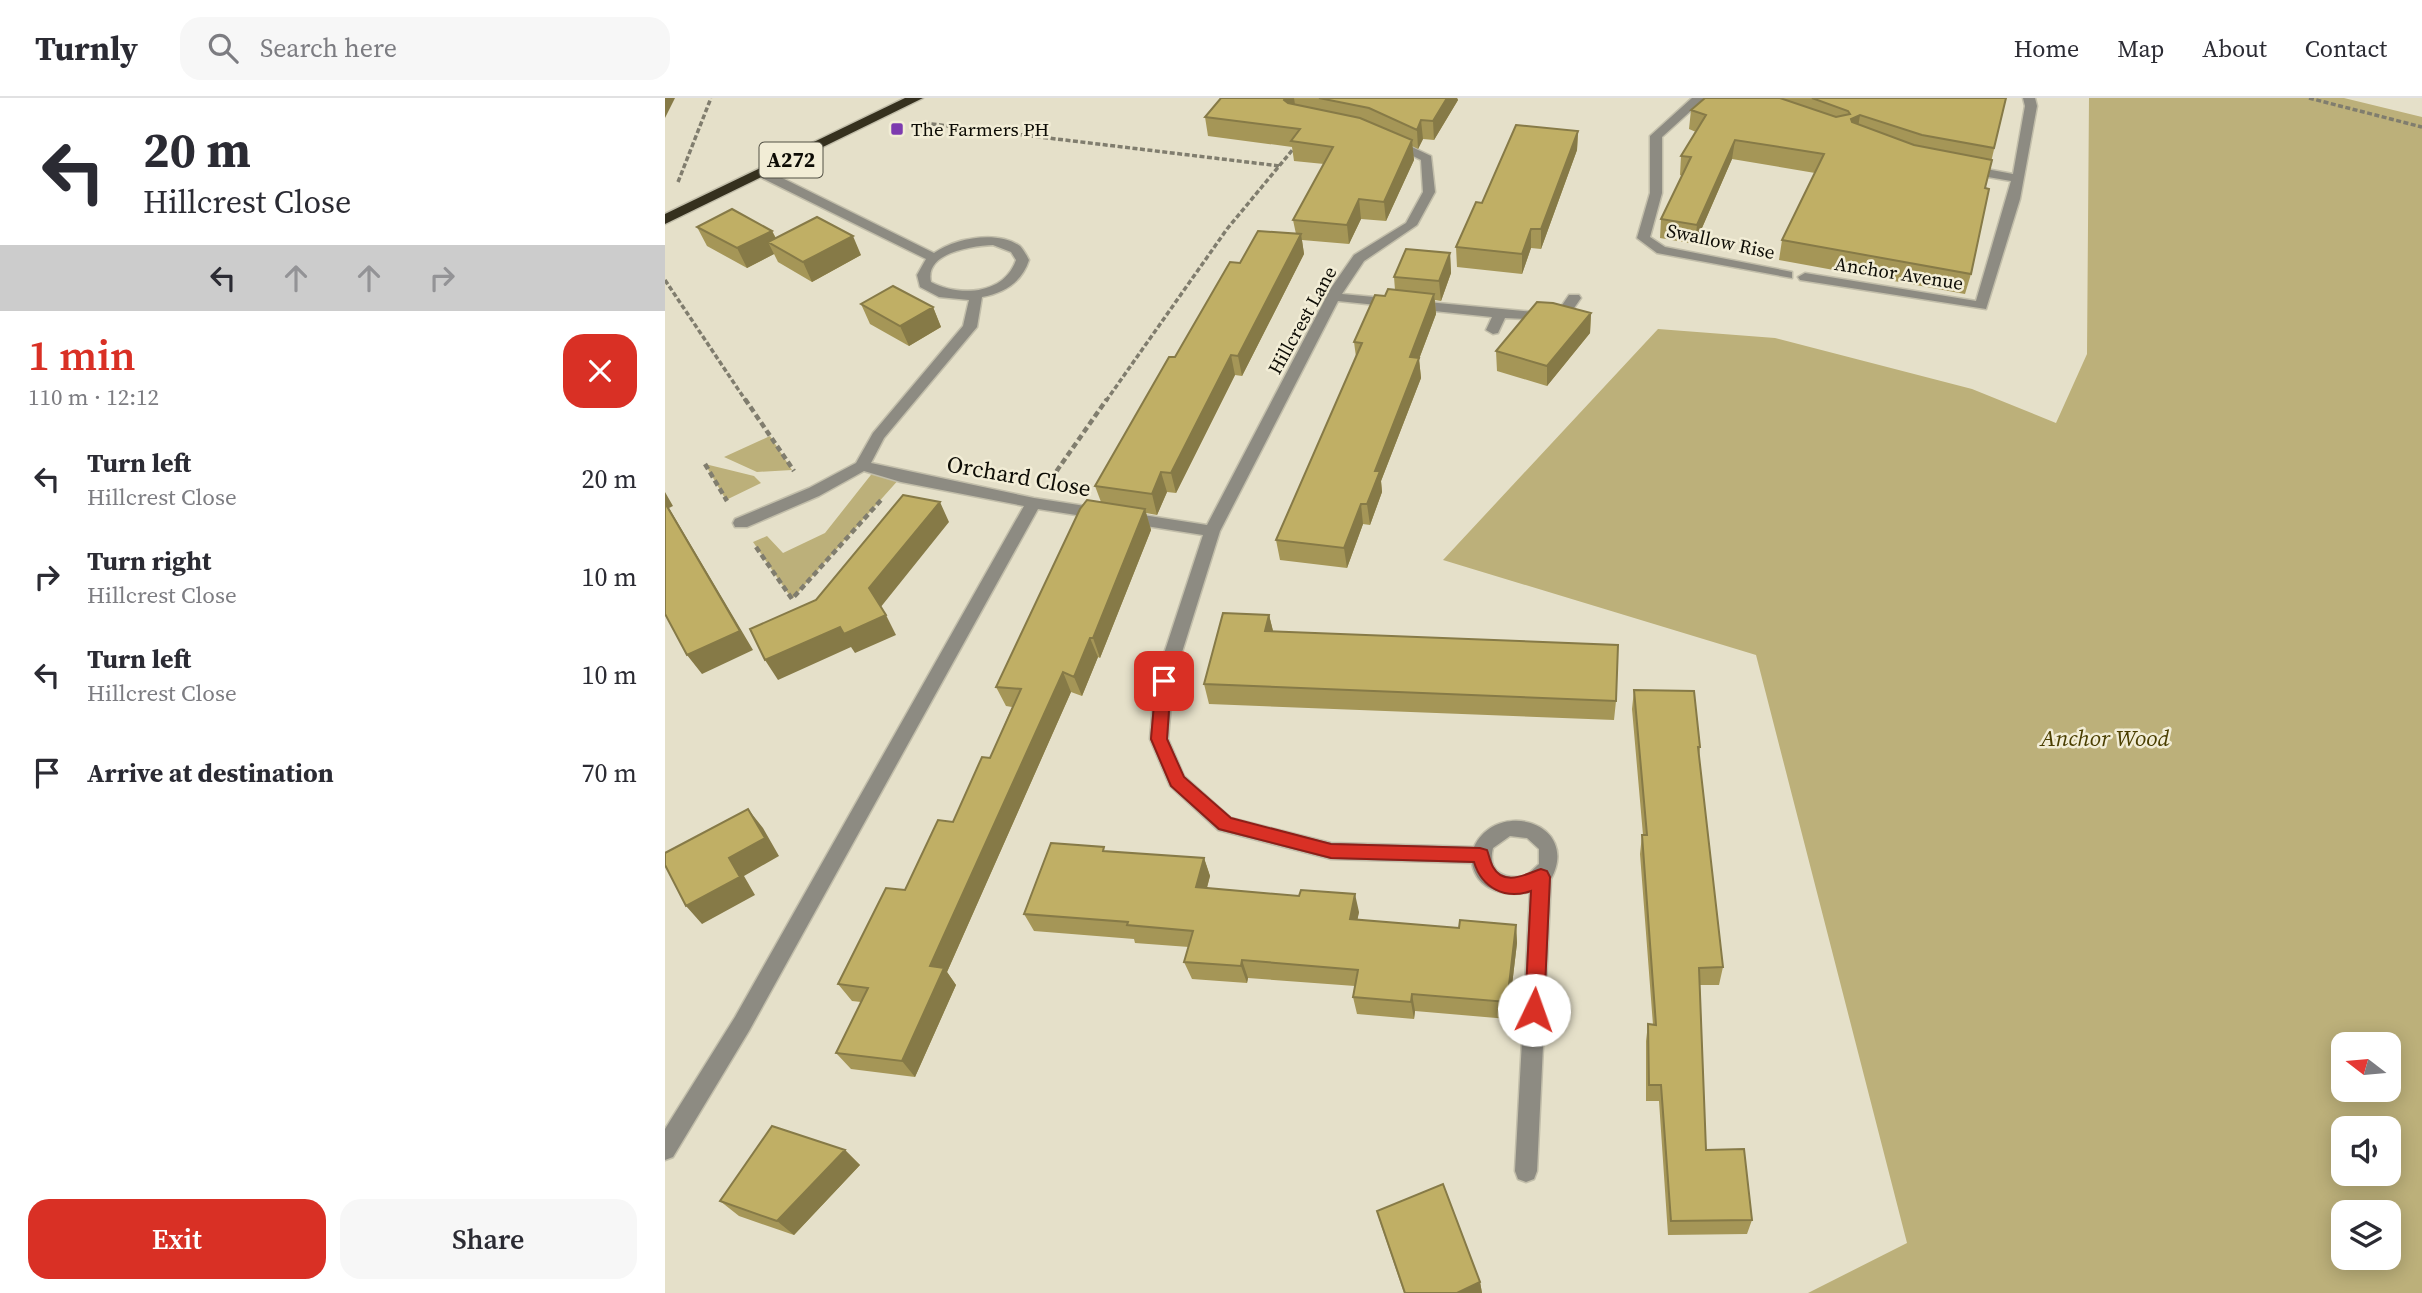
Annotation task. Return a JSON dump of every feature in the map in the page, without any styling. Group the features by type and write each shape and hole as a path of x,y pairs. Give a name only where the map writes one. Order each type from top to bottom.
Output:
{"highway":[{"name":"A272","path":"665,220 916,98"}],"street":[{"name":"Swallow Rise","path":"1699,98 1656,136 1656,193 1643,238 1661,250 1787,275"},
{"name":"Anchor Avenue","path":"1805,277 1981,306 2014,199 2031,106 2029,98"},
{"name":"Hillcrest Lane","path":"1375,135 1427,158 1429,192 1411,225 1359,258 1334,297 1212,531 1164,681 1159,739 1177,781 1225,824 1331,851 1480,855"},
{"path":"1953,167 2017,178"},
{"path":"764,174 934,258"},
{"path":"994,242 1018,250 1023,257 1023,266 1018,275 993,290 976,295 960,296 933,290 925,284 923,275 934,258 961,245 994,242"},
{"path":"741,523 814,492 862,466 878,436 969,327 976,295"},
{"path":"1334,297 1560,318 1574,298"},
{"path":"1493,330 1500,314"},
{"name":"Orchard Close","path":"862,466 901,478 1034,503 1212,531"},
{"path":"665,1149 742,1024 1034,503"},
{"path":"1510,828 1532,831 1548,846 1550,855 1549,865 1541,877 1526,885 1503,886 1486,874 1480,855 1489,837 1510,828"},
{"path":"1526,1171 1541,877"}],"path":[{"path":"700,204 675,192 711,98"},
{"path":"2309,98 2422,127"},
{"path":"877,117 1281,166"},
{"path":"1034,503 1227,229 1301,139"},
{"path":"665,280 792,470 814,492"},
{"path":"705,464 792,599 901,478"}],"green space":[{"name":"Anchor Wood","path":"2089,98 2344,98 2422,117 2422,1293 1808,1293 1907,1243 1756,655 1443,560 1658,329 1775,338 1972,389 2056,423 2087,354"},
{"path":"770,436 792,470 757,472 724,457"},
{"path":"705,464 754,476 761,483 726,500"},
{"path":"874,471 901,477 792,599 753,542 767,536 783,553 825,533"}],"building":[{"path":"1221,98 1285,98 1288,103 1360,118 1412,140 1384,202 1359,199 1347,225 1293,220 1333,147 1291,141 1300,129 1205,117"},
{"path":"1319,98 1447,98 1433,121 1421,120 1417,130 1369,108"},
{"path":"1705,98 1780,98 1836,117 1850,114 1812,98 2006,98 1994,148 1922,135 1860,115 1851,119 1852,122 1914,145 1992,160 1985,188 1989,189 1971,274 1782,240 1824,154 1735,140 1697,225 1661,219 1691,157 1681,156 1706,115 1691,110"},
{"path":"1516,125 1578,131 1541,229 1531,229 1522,254 1456,247 1476,202 1482,203"},
{"path":"732,209 772,231 737,248 697,227"},
{"path":"817,217 853,236 803,262 768,242"},
{"path":"1258,231 1301,234 1238,356 1231,355 1171,473 1161,472 1152,494 1095,486 1169,357 1175,357 1230,262 1240,263"},
{"path":"1406,249 1450,253 1439,281 1394,277"},
{"path":"893,286 933,307 900,326 861,304"},
{"path":"1388,289 1434,294 1410,357 1419,358 1375,471 1380,471 1367,504 1361,504 1344,548 1276,540 1362,343 1354,342 1375,295 1385,296"},
{"path":"1537,302 1553,303 1591,313 1547,366 1496,351"},
{"path":"903,495 940,502 869,588 886,615 844,634 840,627 765,660 750,629 816,600"},
{"path":"1087,500 1145,509 1093,638 1090,638 1074,677 1063,672 930,966 944,968 902,1061 836,1053 868,988 838,984 886,888 905,890 938,820 953,822 982,757 990,758 1021,689 996,687 1080,509"},
{"path":"665,503 740,631 687,655 665,614"},
{"path":"1223,613 1269,615 1265,631 1618,645 1616,701 1204,684"},
{"path":"1634,690 1694,691 1723,967 1699,968 1706,1150 1744,1149 1752,1220 1671,1221 1661,1085 1649,1085 1648,1024 1656,1025 1642,835 1647,835"},
{"path":"748,809 765,838 729,858 740,877 686,906 665,865 665,853"},
{"path":"1051,843 1104,847 1103,851 1204,858 1196,887 1299,896 1301,890 1355,894 1350,919 1459,928 1460,920 1516,925 1507,1002 1412,994 1411,1002 1353,997 1358,970 1242,960 1241,966 1184,962 1193,931 1127,925 1128,922 1024,914"},
{"path":"772,1126 845,1150 777,1221 720,1201"},
{"path":"1443,1184 1480,1282 1457,1293 1405,1293 1377,1211"}],"place":[{"name":"The Farmers PH","path":"897,129"}],"route":[{"path":"1164,681 1159,739 1177,781 1225,824 1331,851 1480,855 1486,874 1503,886 1526,885 1541,877 1534,1010"}]}
